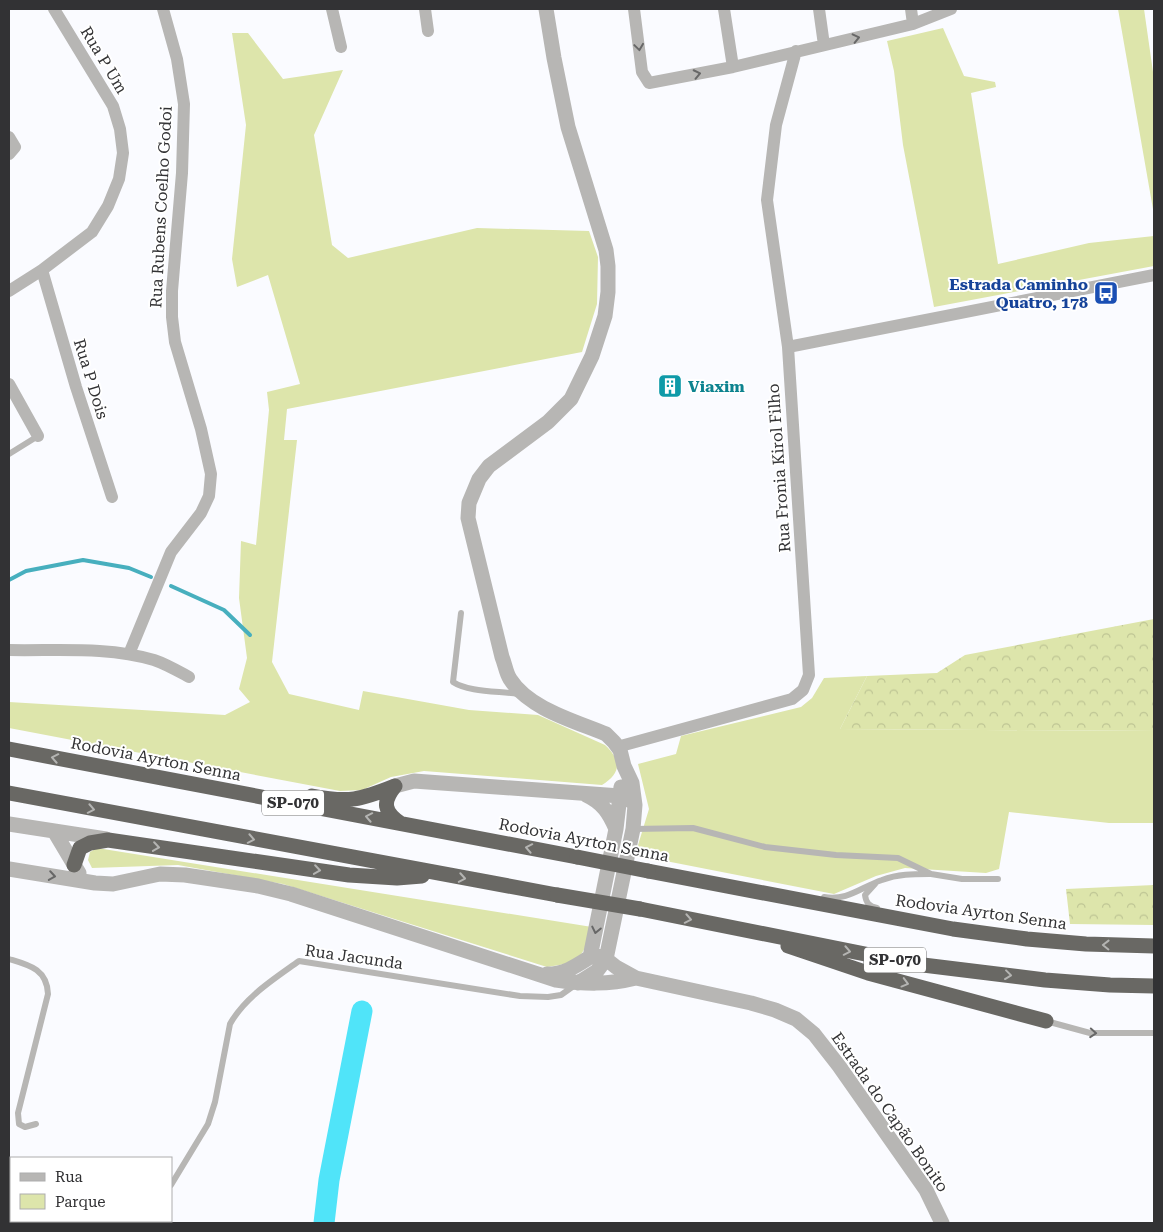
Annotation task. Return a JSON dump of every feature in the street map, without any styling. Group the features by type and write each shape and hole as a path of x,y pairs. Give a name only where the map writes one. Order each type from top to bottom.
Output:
{"highway":[{"name":"Rodovia Ayrton Senna","path":"9,749 953,929 1027,939 1086,944 1154,946"},
{"path":"78,762 126,763 329,799 351,800 369,797 395,786"},
{"path":"395,786 388,795 386,802 387,811 400,823"},
{"name":"SP-070","path":"9,793 439,874 640,909 915,964 1045,980 1154,986"},
{"path":"74,864 80,848 90,843 108,840 349,875 397,878 439,874"},
{"path":"759,933 800,951 868,973 1046,1021"}],"street":[{"name":"Rua P Um","path":"9,291 42,270 92,232 112,197 123,153 120,129 113,106 54,9"},
{"name":"Rua Rubens Coelho Godoi","path":"129,654 171,552 201,513 209,496 211,474 201,429 175,342 172,317 172,291 182,173 184,104 177,59 163,9"},
{"path":"332,9 341,47"},
{"path":"425,9 428,31"},
{"path":"546,9 568,127 606,250 608,292 605,316 592,356 571,399 548,422 490,466 478,479 469,503 468,518 502,657 510,678 524,694 539,706 606,734 617,746 632,782 635,805 633,830 606,959 589,977 578,983"},
{"path":"634,9 642,72 649,83 732,67 824,46 913,24 951,9"},
{"path":"724,9 732,67"},
{"path":"818,9 824,46"},
{"path":"911,9 913,24"},
{"name":"Rua Fronia Kirol Filho","path":"617,746 792,699 803,690 809,675 788,347 767,200 776,126 796,51"},
{"name":"Rua P Dois","path":"42,270 76,387 112,497"},
{"path":"788,347 1154,274"},
{"path":"9,384 38,436"},
{"path":"9,650 129,654 155,661 189,677"},
{"path":"538,974 559,974 572,969 590,957 616,830 624,766"},
{"name":"Rodovia Ayrton Senna","path":"395,786 414,781 620,796 628,798 635,805"},
{"name":"Rodovia Ayrton Senna","path":"582,794 597,800 607,810 616,830"},
{"path":"9,824 108,840"},
{"path":"54,831 79,873 95,883"},
{"path":"9,869 95,883 114,884 160,874 185,875 258,886 291,894 556,980 578,983 615,983 636,978"},
{"name":"Estrada do Capão Bonito","path":"590,957 598,956 606,959 636,978 751,1003 776,1010 796,1019 814,1034 839,1066 926,1190 942,1223"}],"lane":[{"path":"9,454 38,436"},
{"path":"462,613 453,682 459,686 524,694"},
{"path":"633,830 693,828 765,847 836,855 898,858 931,874"},
{"path":"714,884 737,881 832,898 847,897 876,882 901,875 931,874 962,879 998,879"},
{"path":"876,882 865,895 870,907 928,919 953,929"},
{"path":"9,959 38,971 48,984 48,994 18,1113 19,1124 25,1127 36,1124"},
{"name":"Rua Jacunda","path":"172,1183 208,1124 215,1102 230,1024 245,1004 298,960 520,996 548,997 561,995 578,983"},
{"path":"1046,1021 1090,1033 1154,1033"}],"green space":[{"path":"1118,9 1144,9 1154,79 1154,215"},
{"path":"943,28 964,76 995,82 996,87 971,93 998,264 1089,243 1154,236 1154,266 934,307 903,145 894,71 887,41"},
{"path":"232,33 248,33 283,79 343,70 314,135 332,245 348,258 477,228 589,231 598,257 597,304 582,352 287,409 284,440 297,440 272,662 289,694 359,710 363,691 469,710 538,715 605,745 611,751 617,762 616,771 602,785 424,771 391,777 362,790 340,791 9,728 9,702 225,715 250,702 239,689 247,658 239,598 241,541 256,545 269,410 267,392 300,384 268,275 237,287 232,259 246,125"},
{"path":"1154,619 1154,731 840,729 867,676 937,673 965,655"},
{"path":"867,676 840,729 1154,731 1154,823 1109,823 1009,812 999,869 986,873 905,868 876,876 834,894 635,855 649,809 638,764 676,754 681,736 801,707 812,698 824,678"},
{"path":"97,848 592,927 586,946 574,961 547,967 283,884 178,865 92,868 88,860 90,852"},
{"path":"1154,885 1154,925 1070,924 1066,889"}],"waterway":[{"path":"9,580 26,571 83,560 129,568 151,577"},
{"path":"171,586 224,610 250,635"},
{"path":"324,1223 329,1180 362,1011"}],"place":[{"name":"Estrada Caminho Quatro, 178","path":"1106,293"},
{"name":"Viaxim","path":"670,386"}]}
